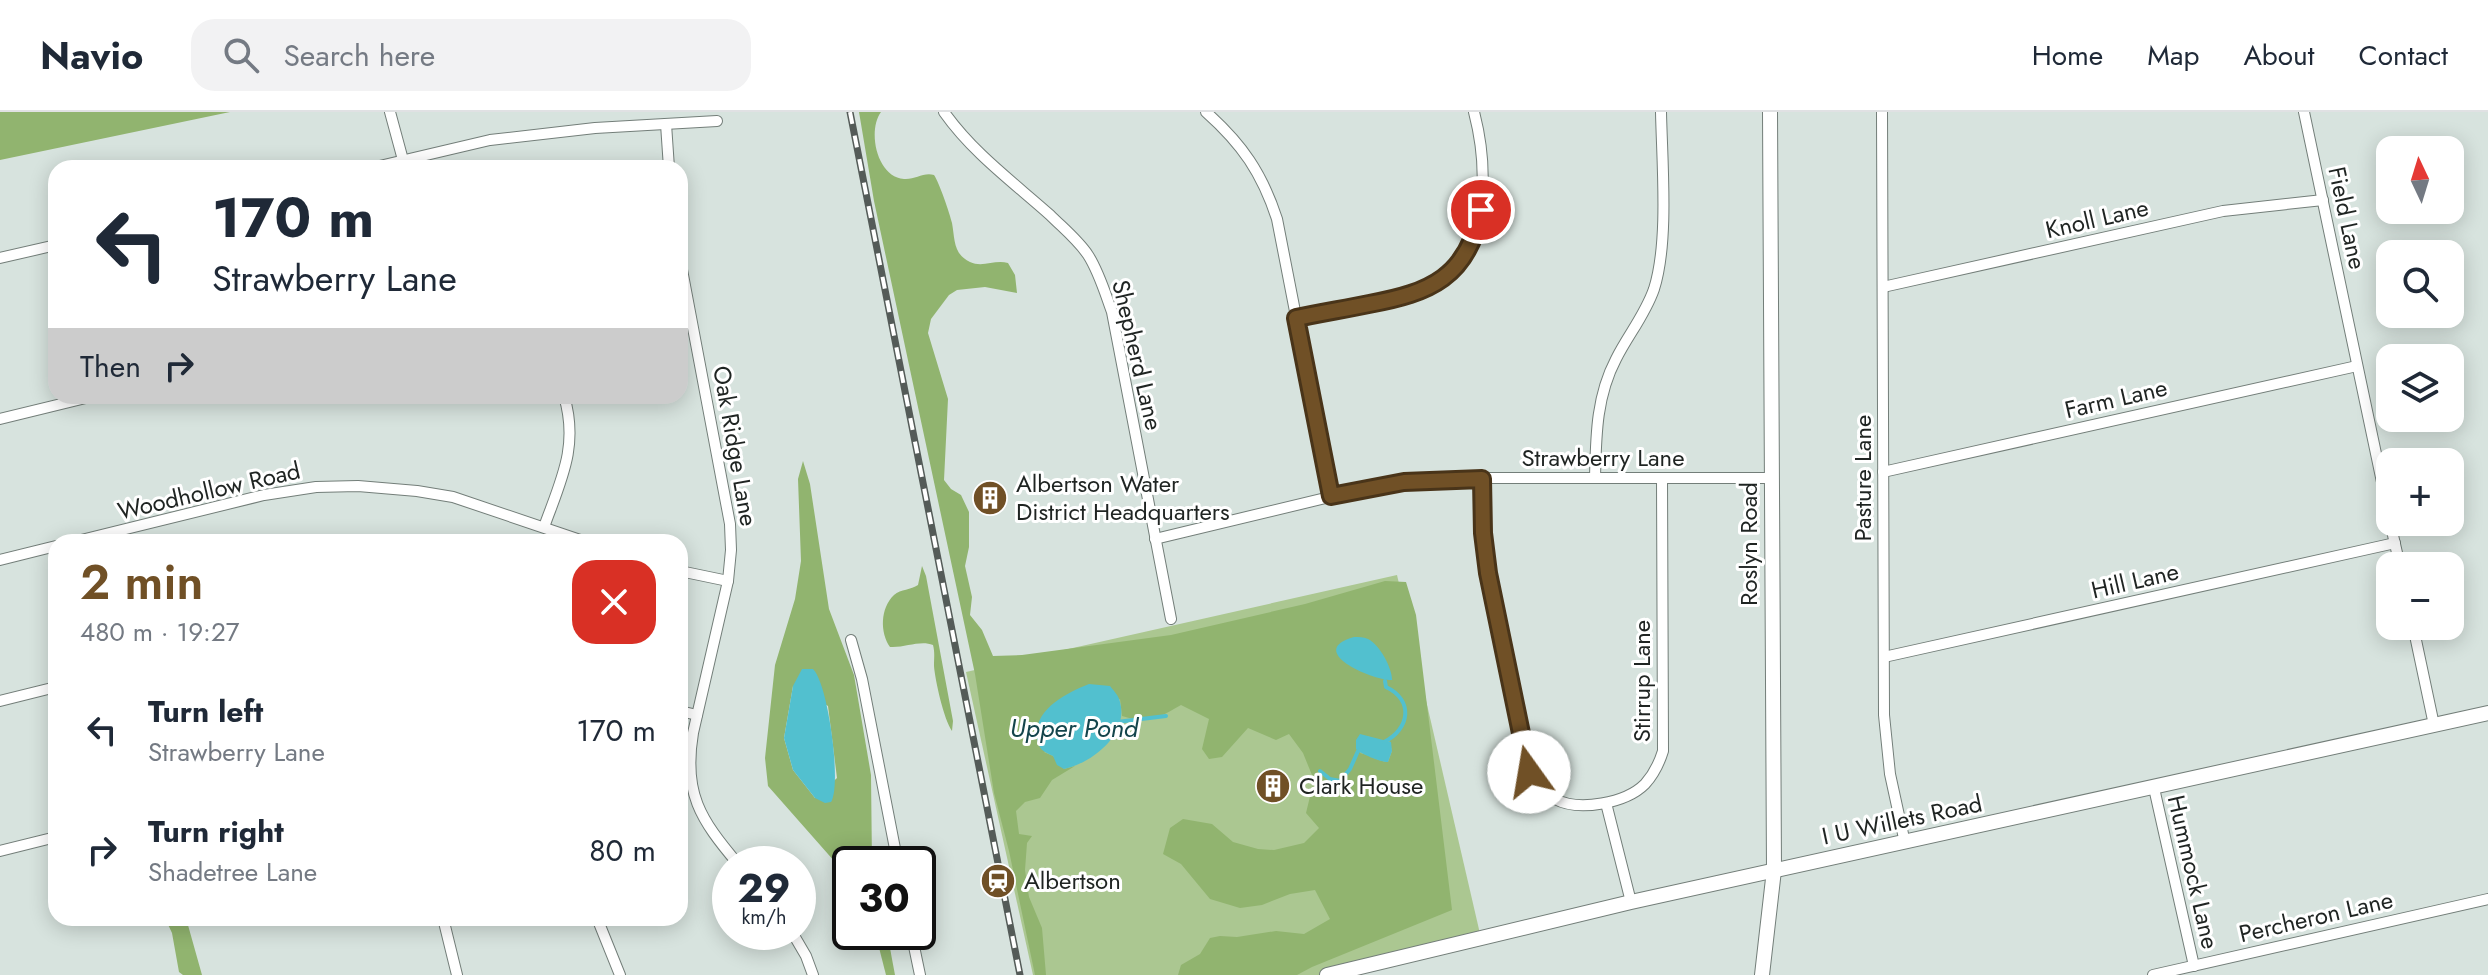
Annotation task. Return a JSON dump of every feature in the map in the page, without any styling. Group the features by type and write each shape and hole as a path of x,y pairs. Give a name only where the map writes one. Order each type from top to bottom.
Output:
{"main road":[{"name":"Roslyn Road","path":"1762,975 1774,870 1770,112"},
{"name":"I U Willets Road","path":"1327,975 1631,902 2488,713"}],"street":[{"path":"390,112 403,160 490,140 595,128 717,121"},
{"name":"Shepherd Lane","path":"944,112 993,166 1074,238 1088,254 1098,273 1112,312 1171,619"},
{"path":"1206,112 1249,156 1268,192 1277,219 1331,496"},
{"path":"1296,318 1403,298 1429,289 1456,265 1466,253 1477,230 1481,210 1479,129 1474,112"},
{"path":"1595,478 1600,398 1615,359 1647,308 1660,261 1661,112"},
{"name":"Pasture Lane","path":"1882,112 1886,748 1905,843"},
{"name":"Field Lane","path":"2304,112 2376,455"},
{"path":"666,124 668,160"},
{"name":"Knoll Lane","path":"1883,287 2223,211 2323,200"},
{"path":"0,258 48,247"},
{"name":"Oak Ridge Lane","path":"688,301 730,524 731,550 728,581 690,758 693,793 724,846"},
{"name":"Farm Lane","path":"1883,472 2357,366"},
{"path":"0,419 61,404"},
{"path":"544,527 570,453 570,422 566,404"},
{"name":"Stirrup Lane","path":"1482,479 1483,533 1488,573 1529,772 1542,790 1563,802 1581,805 1606,803 1643,786 1655,771 1663,751 1662,478"},
{"name":"Strawberry Lane","path":"1155,539 1331,496 1404,482 1770,478"},
{"name":"Woodhollow Road","path":"106,534 264,495 344,486 453,497 564,534"},
{"name":"Field Lane","path":"2393,536 2397,552"},
{"name":"Hill Lane","path":"1884,657 2395,543"},
{"path":"0,560 48,548"},
{"path":"688,573 728,581"},
{"path":"851,640 862,679 894,846"},
{"path":"2416,640 2434,725"},
{"path":"0,701 48,689"},
{"path":"688,713 697,715"},
{"name":"Hummock Lane","path":"2154,788 2194,966"},
{"path":"1606,803 1631,902"},
{"path":"0,851 48,839"},
{"name":"Percheron Lane","path":"2153,975 2488,899"},
{"path":"445,926 457,975"},
{"path":"600,926 620,975"},
{"path":"802,950 813,975"},
{"path":"915,950 920,975"}],"green space":[{"path":"0,112 230,112 0,160"},
{"path":"859,112 881,112 875,141 881,162 887,170 904,179 934,175 947,206 960,255 975,264 1008,263 1015,275 1017,293 985,287 957,290 949,295 931,319 928,333 948,399 944,480 961,495 969,512 969,547 965,566 972,597 970,615 982,630 993,656 1022,655 1171,635 1305,604 1385,581 1406,582 1416,615 1452,910 1297,975 1178,975 1181,965 1200,954 1210,938 1276,931 1304,934 1330,919 1315,890 1240,908 1210,899 1181,864 1163,854 1170,828 1183,819 1212,824 1233,842 1258,849 1274,850 1304,843 1319,828 1306,813 1314,780 1303,753 1289,734 1276,740 1248,728 1222,757 1209,759 1202,749 1209,719 1181,705 1153,719 1139,720 1122,716 1120,699 1044,752 1053,756 1064,769 1075,766 1052,780 1040,798 1025,802 1016,811 1019,834 1032,836 1027,843 1025,870 1029,897 1042,928 1046,975 1035,975 994,793 975,674 874,201","holes":["1367,736 1389,740 1392,751 1388,762 1360,753"]},
{"path":"803,461 810,484 829,609 854,675 871,775 872,846 832,846 832,859 768,786 765,758 775,665 795,599 801,561 798,479","holes":["793,686 828,706 837,778 815,798 793,770 784,738"]},
{"path":"922,566 953,721 952,731 938,690 933,645 923,643 890,647 884,635 884,613 889,600 897,593 918,585"},
{"path":"1397,575 1481,938 1327,975 1033,975 966,672"},
{"path":"169,926 188,926 202,975 183,975 179,972"},
{"path":"880,950 890,950 895,975 886,975"}],"water":[{"path":"1363,637 1377,646 1388,663 1392,680 1358,671 1339,657 1336,650 1340,643"},
{"path":"802,669 813,669 824,693 834,756 831,802 825,803 815,798 793,770 784,738 793,686"},
{"name":"Upper Pond","path":"1089,684 1110,686 1116,694 1121,714 1119,725 1114,736 1096,754 1064,769 1040,747 1037,728 1040,719 1053,704"},
{"path":"1360,734 1391,742 1388,762 1356,749"}],"waterway":[{"path":"1384,742 1399,730 1405,714 1401,699 1386,687 1385,681"},
{"path":"1117,722 1166,716"},
{"path":"1320,771 1330,779 1340,781 1361,750"}],"railway":[{"path":"850,112 1020,975"}],"place":[{"name":"Albertson Water District Headquarters","path":"990,498"},
{"name":"Clark House","path":"1273,786"},
{"name":"Albertson","path":"998,881"}],"route":[{"path":"1481,210 1477,230 1466,253 1446,276 1429,289 1403,298 1296,318 1331,496 1404,482 1482,479 1483,533 1488,573 1529,772"}]}
